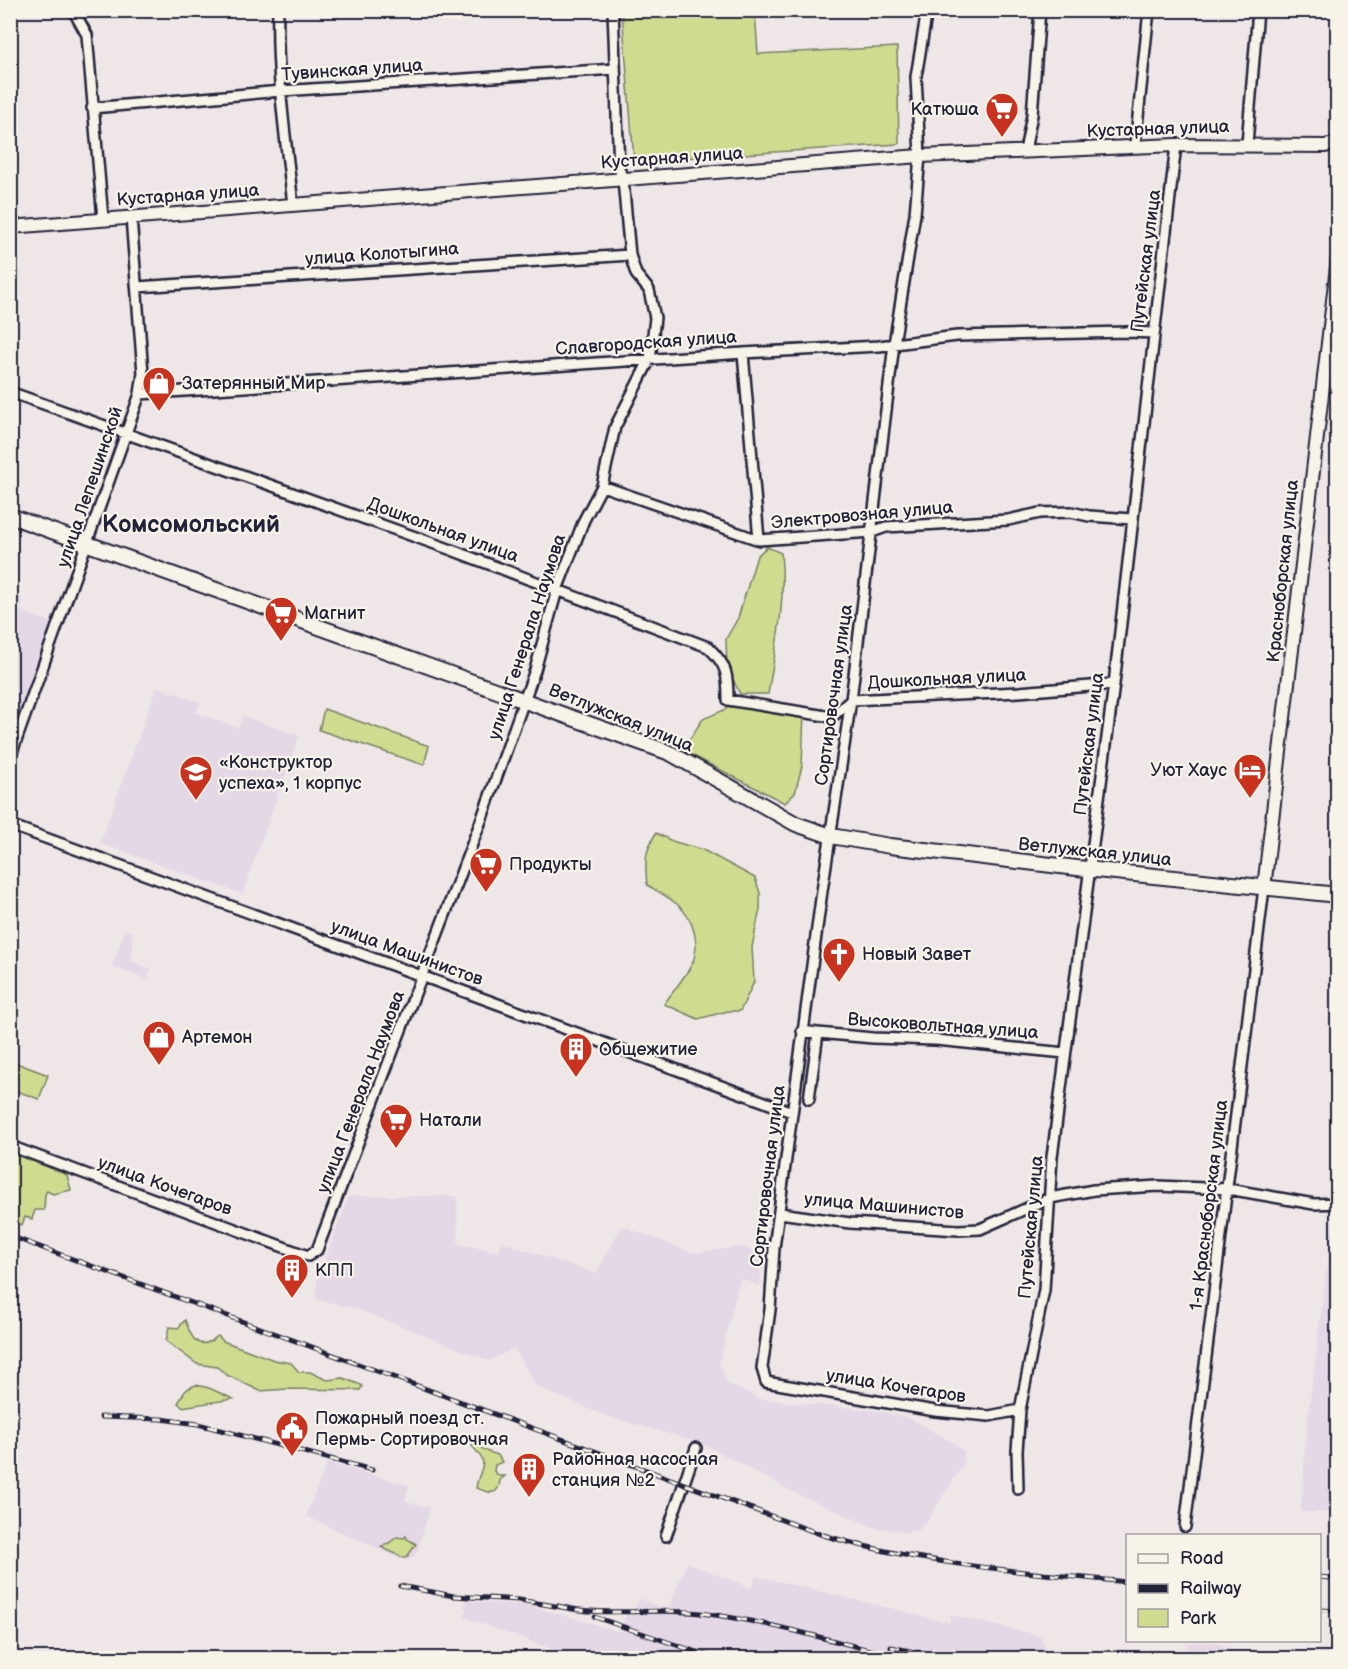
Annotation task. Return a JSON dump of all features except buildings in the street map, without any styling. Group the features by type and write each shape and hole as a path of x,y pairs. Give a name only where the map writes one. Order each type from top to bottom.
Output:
{"main road":[{"name":"Ветлужская улица","path":"10,516 525,699 670,753 796,824 831,836 890,846 1338,895"}],"street":[{"path":"73,10 87,35 103,219"},
{"path":"278,10 277,39 292,205"},
{"name":"улица Генерала Наумова","path":"308,1256 317,1250 482,818 525,699 557,590 584,520 602,486 615,427 650,359 655,318 649,290 636,274 630,255 623,180 619,168 613,10"},
{"name":"Сортировочная улица","path":"766,1382 762,1368 770,1310 774,1248 802,1031 851,700 894,344 915,214 920,156 915,77 927,10"},
{"path":"1025,152 1032,115 1040,10"},
{"path":"1135,146 1149,10"},
{"path":"1246,144 1258,10"},
{"name":"Тувинская улица","path":"92,108 281,91 615,69"},
{"name":"Кустарная улица","path":"10,227 920,156 1135,146 1246,144 1325,146 1338,143"},
{"name":"Путейская улица","path":"1018,1489 1017,1451 1020,1410 1044,1290 1052,1156 1114,684 1176,145"},
{"name":"улица Лепешинской","path":"10,758 140,394 143,373 131,217"},
{"name":"улица Колотыгина","path":"137,287 630,255"},
{"name":"Красноборская улица","path":"1264,888 1338,258"},
{"name":"Славгородская улица","path":"140,394 894,344 957,336 1154,333"},
{"path":"743,353 759,540"},
{"name":"Дошкольная улица","path":"10,392 438,545 708,647 721,659 728,675 728,700 832,717 851,700 1019,693 1114,684"},
{"name":"Электровозная улица","path":"602,486 759,540 872,532 886,527 1008,520 1040,513 1071,512 1089,516 1132,519"},
{"name":"улица Машинистов","path":"10,825 792,1112"},
{"name":"1-я Красноборская улица","path":"1185,1527 1264,888"},
{"name":"Высоковольтная улица","path":"802,1031 873,1038 936,1040 1065,1053"},
{"path":"809,1099 818,1033"},
{"name":"улица Кочегаров","path":"10,1146 308,1256"},
{"name":"улица Машинистов","path":"780,1213 850,1223 958,1230 980,1229 1050,1198 1094,1190 1158,1186 1228,1189 1314,1204 1338,1203"},
{"name":"улица Кочегаров","path":"766,1382 935,1411 989,1416 1020,1410"},
{"path":"666,1536 696,1448"}],"shaded area":[{"path":"11,587 23,602 20,611 53,623 11,745"},
{"name":"«Конструктор успеха», 1 корпус","path":"157,687 200,702 196,713 238,728 243,716 299,736 242,894 100,843"},
{"path":"125,930 132,932 133,947 129,960 151,969 147,979 112,966"},
{"path":"349,1196 457,1196 458,1244 499,1252 502,1242 596,1274 622,1226 693,1253 742,1247 763,1254 760,1286 740,1278 719,1363 728,1384 760,1399 879,1411 911,1419 955,1444 964,1452 963,1464 926,1523 918,1530 906,1532 876,1528 795,1493 702,1443 606,1416 537,1387 514,1348 489,1361 360,1310 316,1299 317,1281"},
{"path":"1333,1221 1337,1221 1337,1512 1301,1512 1307,1426"},
{"path":"327,1463 409,1485 405,1501 430,1508 417,1552 412,1558 405,1561 306,1516"},
{"path":"687,1563 751,1588 756,1576 950,1623 951,1615 1040,1636 1049,1658 576,1658 464,1617 467,1600 527,1605 621,1632 628,1609 633,1611 640,1599 664,1609 669,1607"},
{"path":"1216,1642 1243,1658 1193,1658 1185,1643"}],"green space":[{"path":"622,11 755,11 758,54 897,47 899,144 634,161"},
{"path":"767,547 781,553 782,572 779,624 768,694 740,694 727,667 726,639 738,618 757,556"},
{"path":"740,703 804,711 802,766 795,793 785,803 682,750 703,719"},
{"path":"324,709 429,746 424,765 319,730"},
{"path":"656,833 672,841 703,850 755,878 760,893 760,909 752,947 754,982 740,1011 728,1011 698,1019 664,1004 691,966 696,943 691,922 686,914 673,901 647,885 646,858"},
{"path":"11,1061 48,1075 39,1099 11,1089"},
{"path":"11,1152 67,1175 71,1190 53,1194 47,1191 44,1210 35,1210 32,1219 25,1217 22,1225 11,1221"},
{"path":"185,1320 188,1329 199,1343 209,1342 218,1336 223,1341 274,1360 291,1363 299,1372 310,1372 327,1380 343,1378 362,1387 360,1390 260,1391 227,1375 217,1367 197,1364 166,1341 169,1327 178,1328"},
{"path":"196,1385 233,1399 182,1407 178,1403 184,1392"},
{"path":"473,1441 478,1441 483,1450 498,1455 502,1462 495,1465 494,1471 499,1476 505,1476 500,1480 498,1489 495,1491 489,1492 476,1488 483,1462 472,1446"},
{"path":"406,1536 416,1544 407,1557 404,1558 381,1547 397,1537"}],"railway":[{"path":"10,1236 820,1534 858,1545 972,1566 1126,1582"},
{"path":"101,1417 161,1419 198,1424 372,1470"},
{"path":"1321,1577 1338,1579"},
{"path":"400,1586 454,1596 519,1600 567,1608"},
{"path":"558,1606 576,1610 611,1612 700,1613 776,1627 902,1658"},
{"path":"1321,1610 1338,1611"},
{"path":"595,1617 714,1658"},
{"path":"891,1647 943,1658"}],"place":[{"name":"Катюша","path":"1002,138"},
{"name":"Затерянный Мир","path":"159,412"},
{"name":"Магнит","path":"281,642"},
{"name":"Уют Хаус","path":"1250,799"},
{"name":"«Конструктор успеха», 1 корпус","path":"196,801"},
{"name":"Продукты","path":"486,893"},
{"name":"Новый Завет","path":"839,983"},
{"name":"Артемон","path":"159,1066"},
{"name":"Общежитие","path":"576,1078"},
{"name":"Натали","path":"396,1149"},
{"name":"КПП","path":"292,1299"},
{"name":"Пожарный поезд ст. Пермь- Сортировочная","path":"292,1457"},
{"name":"Районная насосная станция №2","path":"529,1498"}],"district":[{"name":"Комсомольский","path":"191,524"}]}
